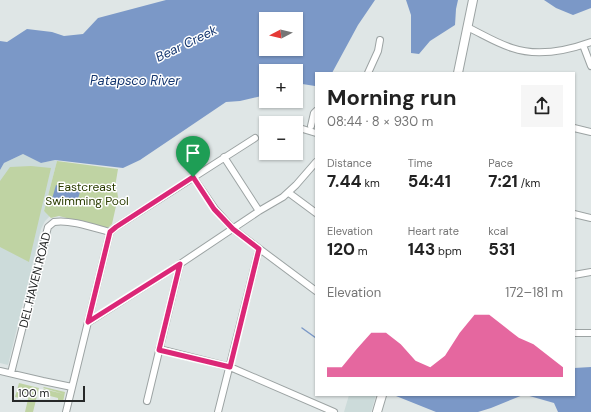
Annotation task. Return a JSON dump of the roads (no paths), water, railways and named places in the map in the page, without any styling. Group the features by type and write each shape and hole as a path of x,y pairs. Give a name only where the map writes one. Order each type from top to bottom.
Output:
{"main road":[{"path":"458,72 473,0"},
{"path":"377,412 382,396"}],"street":[{"path":"467,27 511,47 528,51 555,51 569,49 591,42"},
{"path":"368,72 378,51 380,40"},
{"path":"583,45 591,66"},
{"path":"311,126 315,112"},
{"path":"575,128 591,132"},
{"path":"303,129 315,133"},
{"path":"66,412 110,232 255,138"},
{"path":"224,157 258,211"},
{"path":"88,322 180,264 258,211 289,193 315,163"},
{"path":"193,177 214,209 233,229 315,290"},
{"path":"289,193 315,213"},
{"path":"575,214 591,218"},
{"name":"DEL HAVEN ROAD","path":"11,373 46,232 50,224 64,221 110,232"},
{"path":"218,412 259,249"},
{"path":"147,401 180,264"},
{"path":"575,275 591,272"},
{"path":"575,334 591,333"},
{"path":"159,350 230,367 334,412"},
{"path":"0,371 72,387"}],"water":[{"name":"Patapsco River","path":"166,0 375,0 358,25 333,72 315,72 315,86 303,84 303,64 259,64 259,97 240,101 226,102 140,160 123,168 55,160 41,163 23,154 4,163 0,170 0,41 7,42 27,29 52,32 64,36 83,34 98,18"},
{"path":"406,0 458,0 455,25 430,41 419,54 411,53 411,15"},
{"path":"544,0 591,0 591,8 573,15 556,8"},
{"path":"56,185 80,192 77,202 78,206 52,199"},
{"path":"591,367 591,412 558,412 554,403 530,396 575,396 575,368"},
{"path":"396,396 521,396 478,412 436,412"}],"waterway":[{"path":"302,328 315,337"}],"water label":[{"name":"Bear Creek","path":"186,43"}],"park label":[{"name":"Eastcreast Swimming Pool","path":"87,194"}]}
